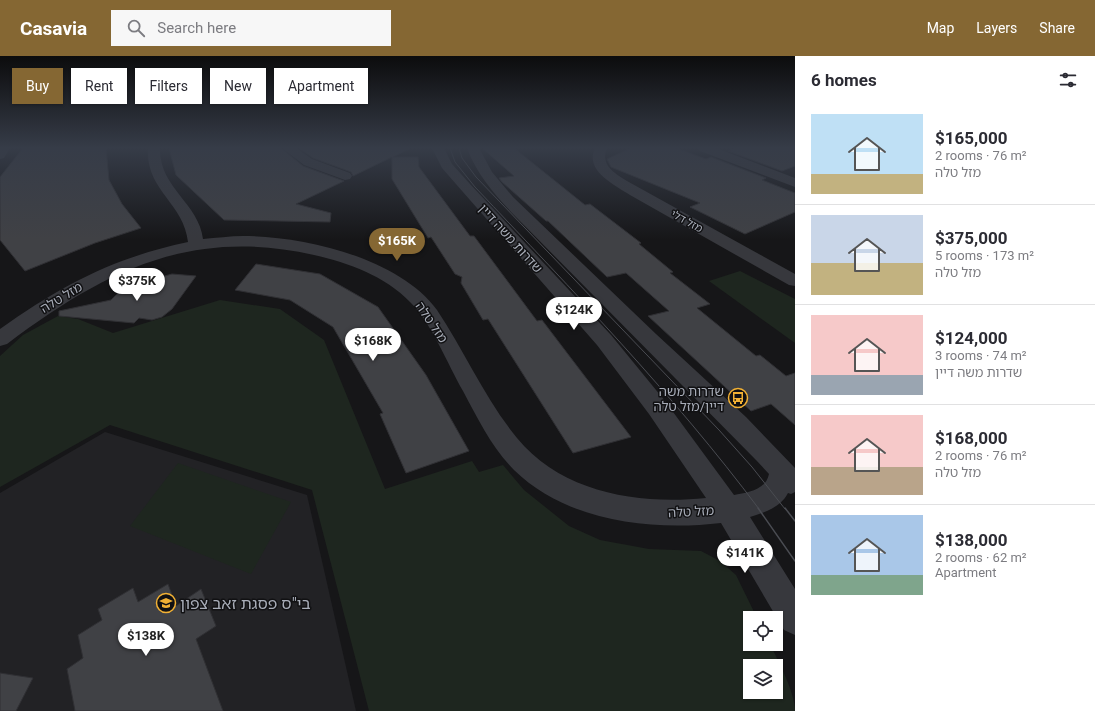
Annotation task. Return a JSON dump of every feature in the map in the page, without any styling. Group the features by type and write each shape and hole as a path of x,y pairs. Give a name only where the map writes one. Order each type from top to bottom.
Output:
{"street":[{"path":"161,179 192,223 196,245"},
{"name":"שדרות משה דיין","path":"458,179 627,368 683,443 729,509 795,620"},
{"name":"שדרות משה דיין","path":"490,179 512,203 608,299 753,439 788,478"},
{"name":"מזל דלי","path":"615,179 635,192 795,281"},
{"path":"783,179 795,183"},
{"name":"מזל טלה","path":"0,339 53,300 79,286 140,259 196,245 221,242 272,242 322,251 377,270 395,280 417,298 432,317 490,419 508,444 531,469 556,486 583,498 621,509 659,513 698,513 729,509 755,503 774,493 782,479 788,478"}],"shaded area":[{"path":"740,271 795,299 795,343 709,281"},
{"path":"220,300 280,309 324,340 385,489 472,461 479,472 503,465 524,490 569,526 600,540 649,549 701,551 720,561 736,575 754,611 743,611 743,651 773,651 777,659 743,659 743,699 783,699 783,672 792,695 795,711 369,711 312,490 110,425 0,487 0,356 23,335 58,316 78,319 113,333"},
{"name":"בי\"ס פסגת זאב צפון","path":"105,432 307,495 356,711 0,711 0,493"},
{"path":"178,463 291,502 251,574 130,526"}],"building":[{"path":"0,179 109,179 122,204 141,228 95,243 25,271 0,240"},
{"path":"180,179 337,179 344,181 296,204 331,213 330,222 224,220"},
{"path":"392,179 428,179 470,236 474,236 537,321 542,320 631,437 573,453 488,319 483,320 461,283 462,277 455,274 431,237 428,238"},
{"path":"499,179 552,179 585,205 590,204 641,243 639,244 673,272 670,273 710,304 697,308 756,356 760,355 786,376 795,373 795,425 771,404 751,411 648,316 669,311 626,273 607,277 548,221 546,221"},
{"path":"640,179 765,179 762,180 795,193 795,212 745,234 690,207 700,203"},
{"path":"256,264 320,274 378,307 426,375 469,451 406,473 380,414 383,413 333,327 290,300 235,290"},
{"path":"172,274 196,276 172,309 162,317 152,320 139,318 134,323 59,316 59,311 111,300 122,289 141,288 148,282"},
{"path":"168,584 176,606 201,589 216,626 196,639 223,711 75,711 67,669 83,658 78,635 102,620 98,609 133,588 138,602"},
{"path":"0,673 33,678 16,711 0,711"}],"tram line":[{"path":"468,179 622,344 692,425 759,509"},
{"path":"478,179 719,430 752,467 785,509"},
{"path":"758,508 795,561"},
{"path":"785,508 795,521"}],"place":[{"name":"שדרות משה דיין/מזל טלה","path":"738,398"},
{"name":"בי\"ס פסגת זאב צפון","path":"166,603"}]}
